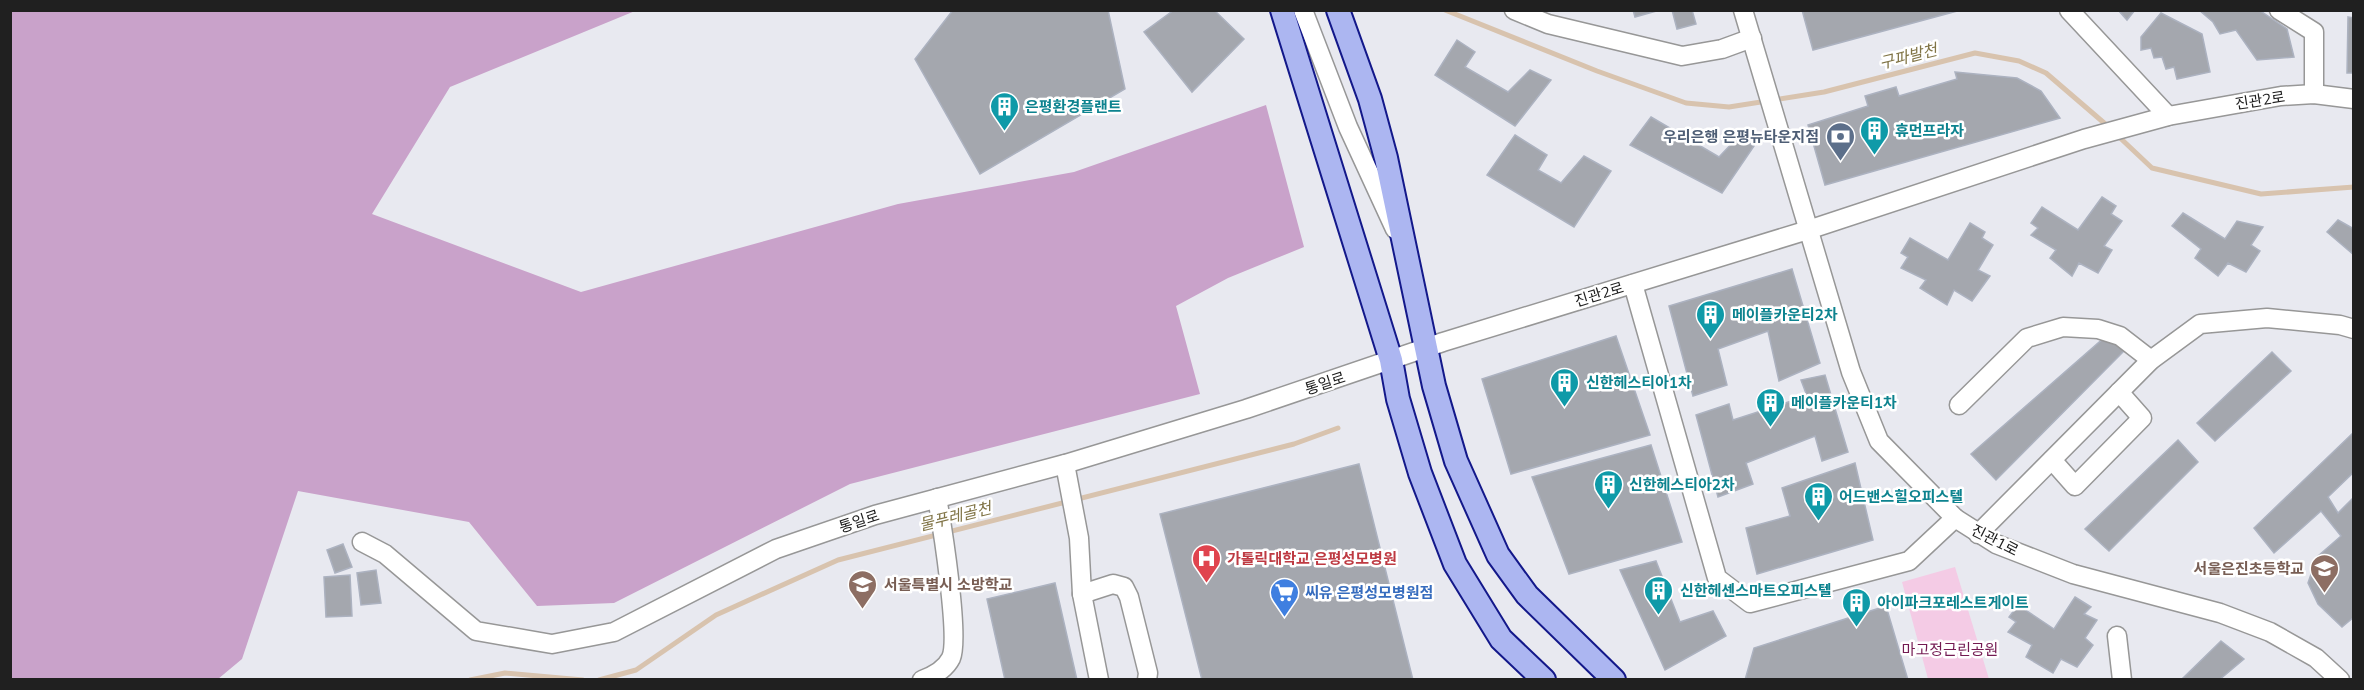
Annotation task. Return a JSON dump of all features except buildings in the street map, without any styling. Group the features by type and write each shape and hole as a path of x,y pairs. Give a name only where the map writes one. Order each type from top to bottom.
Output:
{"main road":[{"path":"1282,10 1391,360 1398,399 1420,473 1455,564 1501,639 1544,680"},
{"path":"1338,10 1370,99 1386,159 1425,348 1456,461 1498,555 1527,595 1614,680"}],"street":[{"path":"1303,10 1348,127 1403,248"},
{"path":"1514,10 1548,24 1682,56 1722,49 1752,38"},
{"path":"1743,10 1808,230"},
{"path":"2069,10 2168,116"},
{"path":"2279,10 2314,32 2314,94"},
{"name":"진관2로","path":"1391,360 2144,122 2281,96 2314,94 2354,99"},
{"name":"진관1로","path":"1808,230 1851,372 1879,441 1955,518 1996,544 2073,574 2220,613 2270,632 2316,658 2340,680"},
{"path":"1633,284 1717,578 1750,603 1909,561 1955,518"},
{"path":"1978,534 2151,360 2200,324 2267,318 2340,325 2354,329"},
{"path":"1959,405 2027,338 2063,327 2098,329 2120,336 2151,360"},
{"name":"통일로","path":"362,542 385,554 476,631 552,644 614,632 776,549 875,515 937,498 1066,471 1391,360"},
{"path":"2052,460 2075,486 2142,418 2119,392"},
{"path":"1066,471 1079,538 1082,594 1099,680"},
{"path":"922,680 934,675 951,657 953,632 937,498"},
{"path":"1082,594 1113,584 1124,587 1129,597 1148,673 1147,680"},
{"path":"2116,636 2122,680"}],"shaded area":[{"path":"10,11 635,11 450,87 372,214 581,292 898,204 1074,172 1266,105 1304,247 1228,278 1176,306 1200,394 850,484 614,603 537,606 469,522 298,491 242,659 218,679 11,679"}],"green space":[{"name":"마고정근린공원","path":"1955,567 1989,679 1928,679 1902,582"}],"waterway":[{"name":"구파발천","path":"1445,10 1597,71 1686,103 1729,107 1824,92 1975,53 2019,61 2046,73 2110,128"},
{"name":"구파발천","path":"2117,135 2152,168 2261,194 2354,187"},
{"name":"물푸레골천","path":"599,680 636,670 716,615 838,560 1294,444 1338,428"},
{"name":"물푸레골천","path":"470,680 505,673 583,680"}],"place":[{"name":"은평환경플랜트","path":"1004,132"},
{"name":"휴먼프라자","path":"1874,156"},
{"name":"우리은행 은평뉴타운지점","path":"1840,162"},
{"name":"메이플카운티2차","path":"1711,340"},
{"name":"신한헤스티아1차","path":"1565,408"},
{"name":"메이플카운티1차","path":"1770,428"},
{"name":"신한헤스티아2차","path":"1608,510"},
{"name":"어드밴스힐오피스텔","path":"1818,522"},
{"name":"가톨릭대학교 은평성모병원","path":"1206,584"},
{"name":"서울은진초등학교","path":"2325,594"},
{"name":"서울특별시 소방학교","path":"863,610"},
{"name":"신한헤센스마트오피스텔","path":"1659,616"},
{"name":"씨유 은평성모병원점","path":"1284,618"},
{"name":"아이파크포레스트게이트","path":"1856,628"}]}
